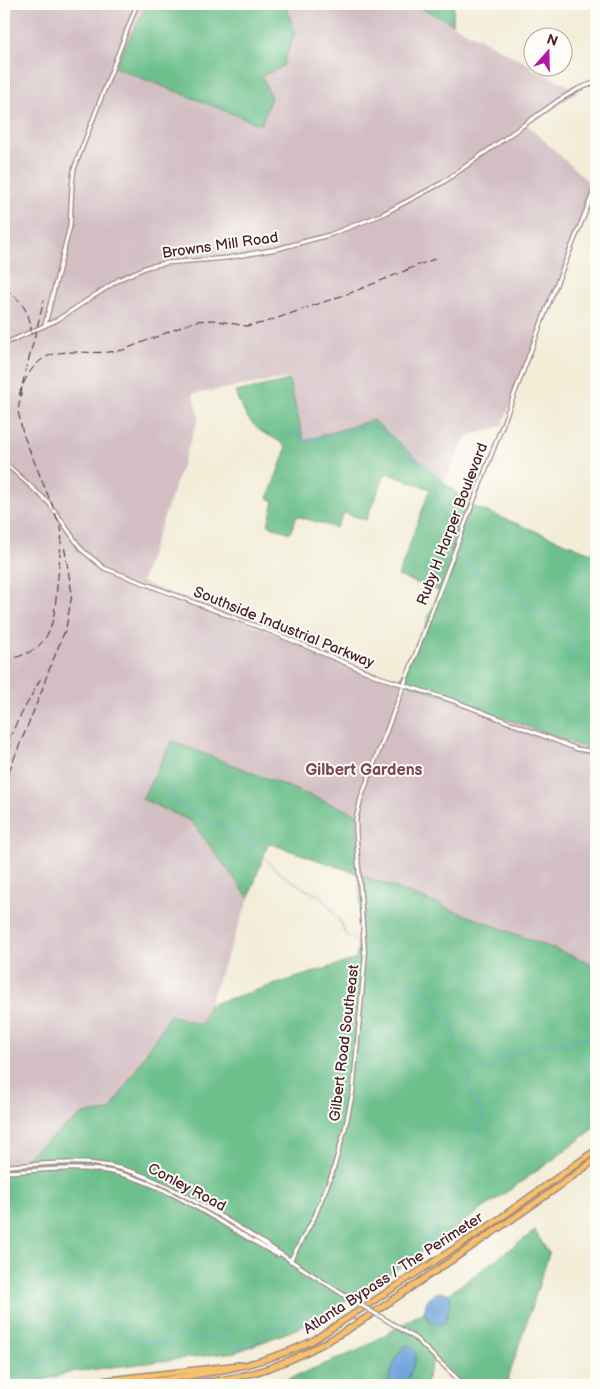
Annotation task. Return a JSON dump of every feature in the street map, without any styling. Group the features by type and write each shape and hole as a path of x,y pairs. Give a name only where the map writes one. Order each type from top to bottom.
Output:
{"highway":[{"name":"Atlanta Bypass / The Perimeter","path":"125,1385 215,1372 252,1364 301,1346 327,1332 484,1229 596,1150"},
{"name":"Atlanta Bypass / The Perimeter","path":"183,1385 239,1377 271,1368 333,1338 489,1236 596,1159"},
{"path":"65,1385 226,1365 252,1364"},
{"path":"212,1385 239,1377"}],"street":[{"path":"45,326 70,226 74,169 138,4"},
{"name":"Browns Mill Road","path":"4,344 45,326 69,313 129,274 147,267 166,263 227,258 277,250 329,235 381,215 442,183 559,100 578,89 596,82"},
{"name":"Ruby H Harper Boulevard","path":"359,876 356,831 358,808 402,685 550,300 596,186"},
{"name":"Southside Industrial Parkway","path":"4,462 49,503 82,550 104,568 277,634 402,685 454,701 577,749 596,752"},
{"name":"Gilbert Road Southeast","path":"290,1261 314,1218 326,1190 341,1146 350,1104 365,958 359,876"},
{"name":"Conley Road","path":"4,1166 77,1162 110,1166 139,1174 176,1191 256,1237 290,1261"},
{"name":"Conley Road","path":"4,1172 83,1169 108,1172 137,1179 178,1198 290,1261 415,1338 464,1385"}],"shaded area":[{"path":"5,4 148,4 114,66 262,76 286,4 413,4 522,61 522,78 552,78 579,91 555,107 525,123 594,187 558,286 502,426 466,436 444,482 373,420 304,441 288,378 193,394 199,417 141,582 231,615 328,657 400,680 592,750 596,749 596,965 359,874 357,814 143,799 191,821 249,898 201,1025 170,1015 110,1111 83,1114 4,1174"}],"green space":[{"path":"148,4 194,4 208,8 223,4 286,4 295,33 283,66 262,76 271,97 261,125 114,67"},
{"path":"413,4 454,4 453,24"},
{"path":"289,380 304,441 373,420 470,505 596,555 596,749 592,750 400,680 425,627 439,591 398,576 430,489 386,473 366,520 344,513 336,528 297,516 290,533 268,525 274,501 268,498 286,449 281,443 261,431 250,421 235,392"},
{"path":"172,741 357,814 359,874 268,843 249,898 191,821 142,799"},
{"path":"359,874 596,965 596,1127 554,1159 418,1254 307,1325 236,1352 72,1372 26,1385 4,1385 4,1174 83,1114 110,1111 170,1015 201,1025 209,1005 356,959 360,916"},
{"path":"535,1231 549,1254 506,1385 464,1385 434,1357 425,1385 269,1385 359,1350 425,1311"}],"water":[{"path":"438,1292 447,1293 451,1298 445,1323 440,1325 430,1321 424,1313 427,1299"},
{"path":"404,1346 410,1346 416,1352 416,1358 406,1385 387,1385 395,1360"}],"waterway":[{"path":"278,440 298,430 301,440 310,441 322,435 336,435 372,426 380,430 407,455 432,466 438,473 434,486 451,534 450,553"},
{"path":"459,560 471,570 496,582 507,591 520,596 534,608 546,614 554,626 566,631 574,653 596,662"},
{"path":"172,791 173,799 262,848 265,859 277,871 303,888 322,897 341,923 345,934 361,945"},
{"path":"372,952 393,967 402,982 432,996 436,1001 439,1016 453,1023 455,1039 464,1048 480,1051 488,1057 501,1052 508,1056"},
{"path":"4,1380 48,1360 61,1350 57,1344 58,1339 72,1316 114,1325 124,1335 160,1344 171,1344 181,1334 193,1340 219,1336 225,1338 234,1347 240,1348 262,1341 270,1327 285,1327 292,1319 301,1314 311,1318 338,1307 407,1263 426,1246 434,1230 438,1212 446,1209 479,1134 483,1115 468,1087 469,1079 473,1074 477,1070 491,1070 501,1058 515,1055 536,1043 565,1043 578,1038 590,1039 596,1032"}],"railway":[{"path":"406,270 437,258"},
{"path":"19,395 28,375 38,363 49,356 61,353 123,350 196,321 213,320 246,326 263,323 353,292 412,268"},
{"path":"4,289 16,298 25,309 30,323 31,338"},
{"path":"4,660 31,651 40,644 47,636 51,626 56,602 62,533 23,434 18,411 23,382 44,300"},
{"path":"4,783 66,628 72,594 64,545"},
{"path":"4,750 42,676"},
{"path":"4,763 11,744"}],"district":[{"name":"Gilbert Gardens","path":"364,769"}]}
